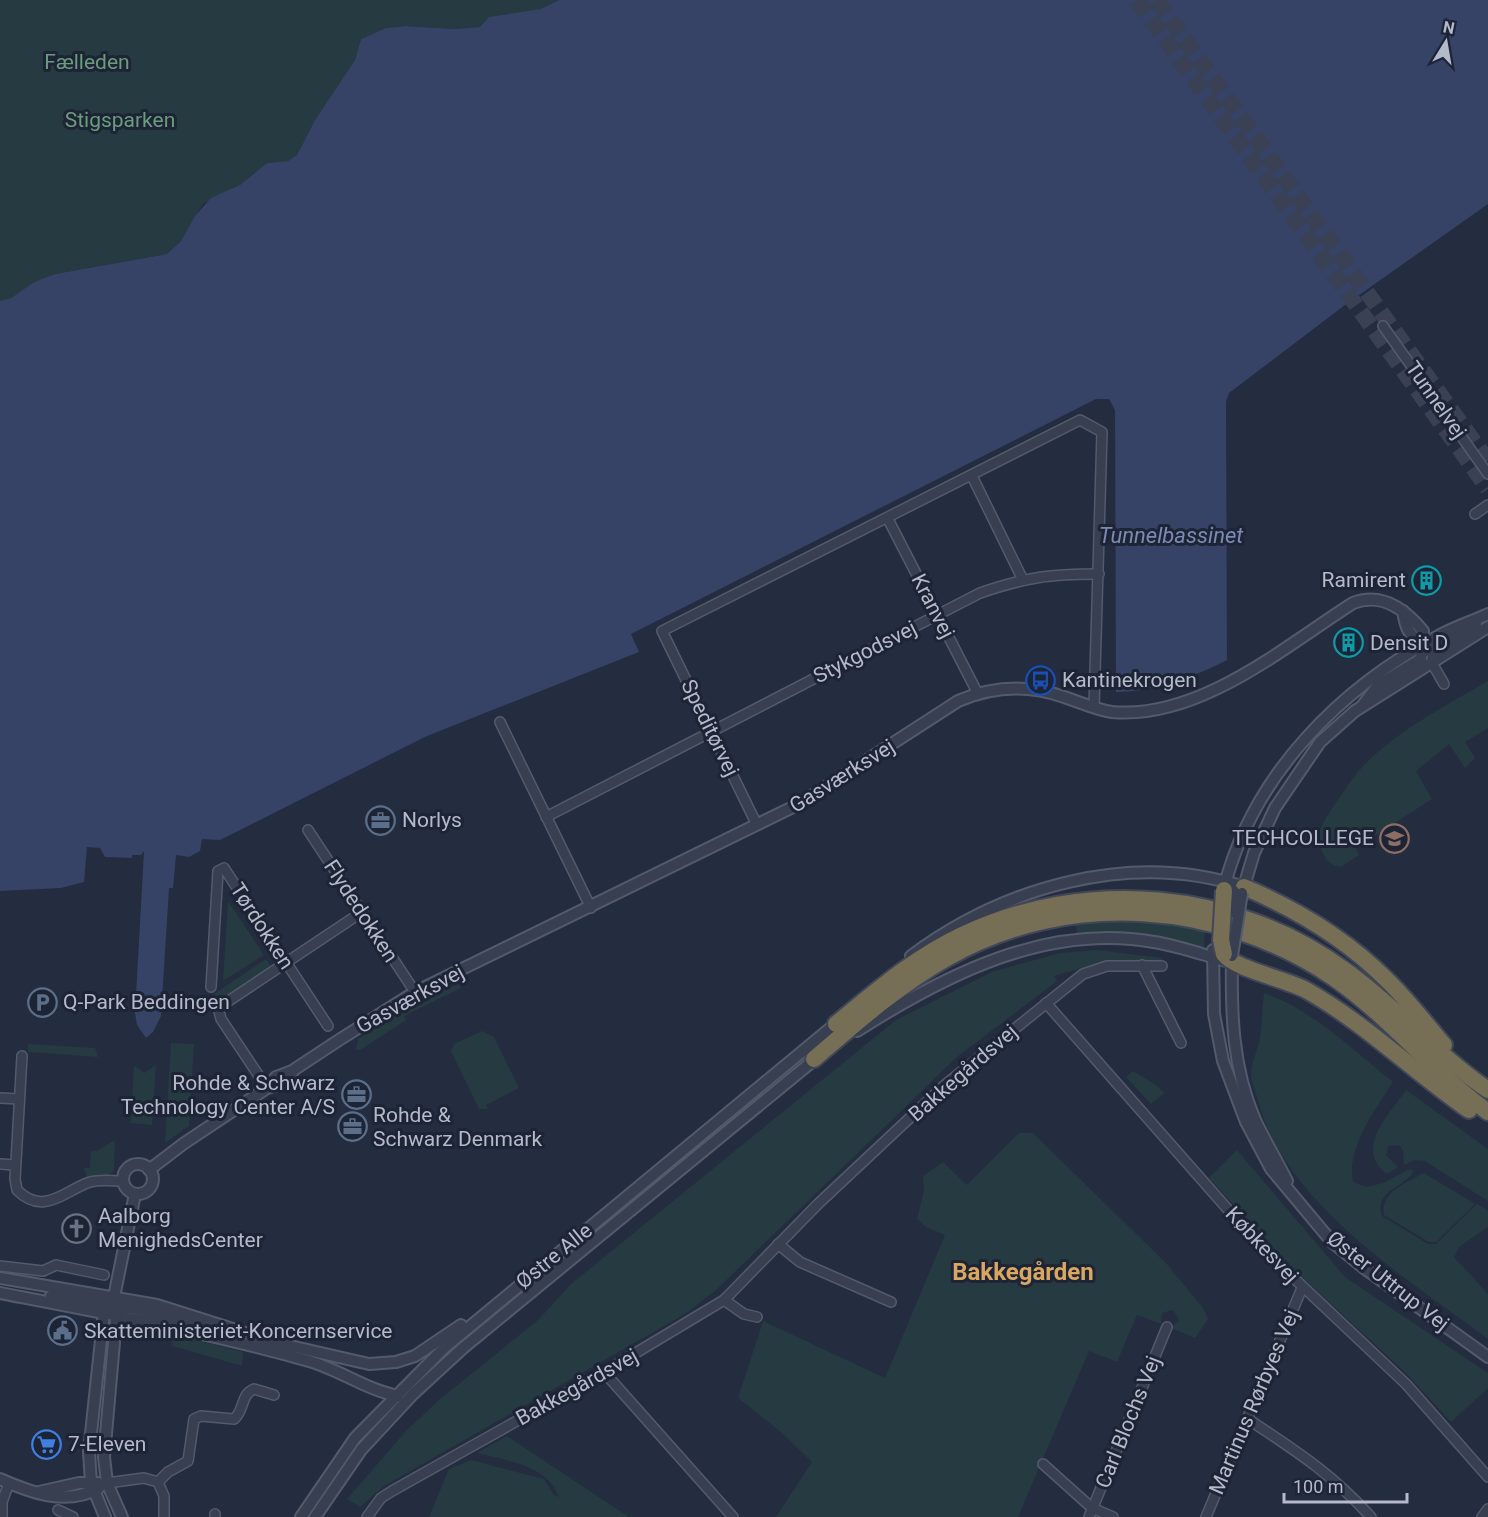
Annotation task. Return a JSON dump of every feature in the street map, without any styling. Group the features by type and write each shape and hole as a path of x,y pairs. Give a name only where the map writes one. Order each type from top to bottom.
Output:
{"highway":[{"path":"1225,886 1221,940 1224,956 1294,984 1325,1001 1438,1088 1488,1121"},
{"path":"1243,890 1313,922 1352,948 1388,980 1459,1060 1488,1082"},
{"path":"836,1024 909,966 960,936 988,924 1043,907 1071,902 1121,898 1160,900 1233,915 1280,933 1310,948 1365,986 1461,1072 1488,1090"},
{"path":"814,1059 906,984 973,945 1024,926 1068,916 1105,912 1159,914 1204,921 1239,931 1281,948 1313,965 1358,997 1488,1112"}],"street":[{"name":"Tunnelvej","path":"1383,326 1488,474"},
{"path":"888,519 1080,420 1102,432 1094,707"},
{"path":"972,476 1022,578"},
{"path":"1475,514 1488,505"},
{"name":"Kranvej","path":"888,519 978,693"},
{"name":"Speditørvej","path":"757,825 663,631 888,519"},
{"name":"Stykgodsvej","path":"711,731 980,593 1022,578 1055,574 1099,574"},
{"name":"Gasværksvej","path":"149,1170 183,1144 267,1088 276,1077 295,1069 415,992 591,908 799,804 958,701 978,693 999,688 1040,689 1111,712 1165,707 1196,698 1232,681 1363,599 1382,600 1403,611 1423,631 1422,646 1432,663"},
{"path":"1225,886 1256,808 1292,754 1315,727 1354,692 1422,646 1486,614"},
{"path":"1444,684 1432,663 1434,650 1474,626 1486,614"},
{"name":"Øster Uttrup Vej","path":"1488,627 1364,705 1320,742 1287,789 1261,835 1224,956 1218,1038 1234,1094 1271,1169 1332,1242 1364,1268 1488,1357"},
{"path":"1364,705 1378,685 1421,659 1422,646"},
{"path":"500,722 591,908"},
{"path":"546,817 711,731"},
{"name":"Flydedokken","path":"308,830 415,992"},
{"name":"Tørdokken","path":"211,987 218,871 224,867 328,1026"},
{"name":"Østre Alle","path":"301,1517 355,1438 394,1396 444,1348 836,1024 885,975 934,939 1029,891 1093,877 1126,874 1192,875 1243,890"},
{"path":"267,1088 221,1019 219,1011 227,1002 362,912"},
{"name":"Østre Alle","path":"315,1517 361,1450 413,1394 463,1348 814,1059 914,996 958,973 1012,953 1060,942 1108,938 1154,942 1224,956"},
{"name":"Øster Uttrup Vej","path":"1224,956 1239,1069 1254,1117 1296,1197"},
{"path":"1142,965 1181,1043"},
{"name":"Bakkegårdsvej","path":"367,1517 381,1498 392,1491 604,1372 724,1300 778,1244 946,1084 1046,1003 1093,969 1142,965 1162,966"},
{"name":"Købkesvej","path":"1046,1003 1261,1247 1406,1384 1488,1477"},
{"path":"22,1056 15,1165 17,1190 23,1195 45,1201 64,1197 94,1181 123,1181"},
{"path":"0,1098 20,1099"},
{"path":"1,1164 15,1165"},
{"path":"134,1166 143,1166 149,1170 153,1179 149,1189 135,1194 127,1190 123,1181 126,1171 134,1166"},
{"path":"122,1517 107,1483 104,1447 116,1306 135,1194"},
{"path":"778,1244 800,1262 891,1302"},
{"path":"0,1266 43,1271 56,1264 104,1275"},
{"path":"0,1278 116,1306 311,1362 394,1396 413,1394"},
{"path":"0,1292 188,1313 278,1343 352,1362 369,1364 396,1362 423,1352 518,1285"},
{"name":"Martinus Rørbyes Vej","path":"1206,1517 1302,1288"},
{"path":"0,1292 104,1312 116,1306"},
{"path":"724,1300 744,1314 757,1317"},
{"path":"104,1312 116,1306"},
{"path":"104,1312 90,1440 92,1487 105,1517"},
{"name":"Carl Blochs Vej","path":"1090,1512 1167,1328"},
{"path":"604,1372 733,1517"},
{"path":"158,1482 168,1472 188,1461 195,1419 201,1416 234,1419 240,1414 245,1396 254,1389 274,1395"},
{"path":"1248,1419 1313,1462 1342,1486 1371,1517"},
{"path":"1043,1464 1090,1512 1113,1517"},
{"path":"2,1517 4,1481 36,1493 144,1478 158,1482"},
{"path":"158,1482 164,1496 164,1517"},
{"path":"1482,1517 1488,1509"},
{"path":"58,1510 73,1517"}],"green space":[{"name":"Stigsparken","path":"0,0 559,0 541,9 492,18 480,27 455,29 405,26 386,28 361,39 355,60 315,120 297,155 288,161 267,163 240,185 203,204 181,241 167,254 55,274 34,282 11,298 0,301"},
{"path":"1488,681 1488,728 1465,742 1475,758 1465,768 1449,744 1416,771 1432,799 1356,848 1359,855 1341,867 1330,863 1320,846 1320,830 1360,770 1382,748 1411,727"},
{"path":"228,901 264,955 223,981"},
{"path":"1133,921 1205,929 1204,949 1141,937 1077,935 1076,924"},
{"path":"1098,950 1162,958 1161,961 1097,964 1054,976 1057,981 957,1057 715,1291 685,1314 384,1486 360,1507 347,1499 406,1431 439,1400 538,1320 571,1284 896,1020 994,971 1060,953"},
{"path":"266,959 271,967 218,1002 214,994"},
{"path":"458,984 461,988 404,1016 406,1020 360,1050 356,1050 358,1039 405,1010"},
{"path":"1264,993 1299,1009 1315,1020 1393,1082 1364,1129 1354,1155 1352,1169 1353,1182 1366,1187 1383,1183 1409,1169 1414,1171 1382,1200 1382,1216 1428,1244 1436,1244 1477,1204 1488,1211 1488,1227 1459,1247 1454,1257 1488,1294 1488,1339 1422,1291 1353,1236 1321,1205 1293,1172 1272,1137 1251,1077 1260,1038"},
{"path":"482,1031 494,1037 519,1088 486,1105 488,1109 479,1109 451,1051 454,1044"},
{"path":"171,1043 194,1044 189,1126 165,1143"},
{"path":"28,1044 95,1048 98,1057 28,1052"},
{"path":"134,1065 144,1073 156,1065 152,1125 131,1123"},
{"path":"1133,1071 1156,1085 1164,1093 1151,1104 1126,1077"},
{"path":"1406,1090 1488,1149 1488,1201 1425,1161 1414,1160 1404,1165 1403,1150 1399,1145 1388,1146 1386,1155 1398,1167 1387,1174 1378,1164 1374,1154 1377,1132"},
{"path":"1019,1133 1033,1133 1166,1263 1203,1308 1208,1319 1195,1338 1171,1328 1179,1320 1173,1310 1162,1313 1161,1324 1137,1315 1117,1362 1089,1351 1018,1517 776,1517 812,1462 781,1432 738,1398 763,1321 885,1378 945,1235 926,1227 917,1219 924,1191 923,1176 943,1162 967,1185"},
{"path":"115,1140 114,1171 109,1175 87,1178 84,1168 90,1168 91,1151 97,1151"},
{"path":"1237,1150 1345,1277 1488,1373 1488,1388 1451,1422 1407,1374 1286,1262 1209,1178"},
{"path":"1424,1173 1475,1204 1436,1242 1429,1242 1384,1215 1386,1200 1390,1194"},
{"path":"173,1334 243,1352 242,1366 172,1346"},
{"path":"507,1436 629,1517 429,1517 449,1469 471,1460 544,1479 554,1495 559,1497 553,1486 536,1471 513,1462 477,1453"}],"water":[{"name":"Tunnelbassinet","path":"559,0 1488,0 1488,204 1345,305 1229,393 1226,402 1227,660 1173,682 1142,690 1116,692 1115,410 1109,399 1096,399 631,634 639,652 427,736 220,840 202,839 200,851 189,857 176,855 173,888 169,888 161,1016 153,1032 146,1038 137,1025 135,1013 144,851 141,855 132,855 132,858 105,857 100,848 87,847 84,882 61,888 0,891 0,301 11,298 34,282 55,274 167,254 181,241 195,216 211,198 240,185 267,163 288,161 297,155 315,120 355,60 361,39 386,28 405,26 455,29 480,27 489,17 541,9"}],"tunnel":[{"path":"1137,0 1488,489"},
{"path":"1157,0 1488,461"}],"place":[{"name":"Ramirent","path":"1427,580"},
{"name":"Densit D","path":"1349,643"},
{"name":"Kantinekrogen","path":"1041,680"},
{"name":"Norlys","path":"381,820"},
{"name":"TECHCOLLEGE","path":"1395,838"},
{"name":"Q-Park Beddingen","path":"42,1002"},
{"name":"Rohde & Schwarz Technology Center A/S","path":"356,1095"},
{"name":"Rohde & Schwarz Denmark","path":"352,1127"},
{"name":"Aalborg MenighedsCenter","path":"77,1228"},
{"name":"Skatteministeriet-Koncernservice","path":"63,1331"},
{"name":"7-Eleven","path":"47,1444"}],"district":[{"name":"Bakkegården","path":"1023,1272"}],"park label":[{"name":"Fælleden","path":"87,62"}]}
